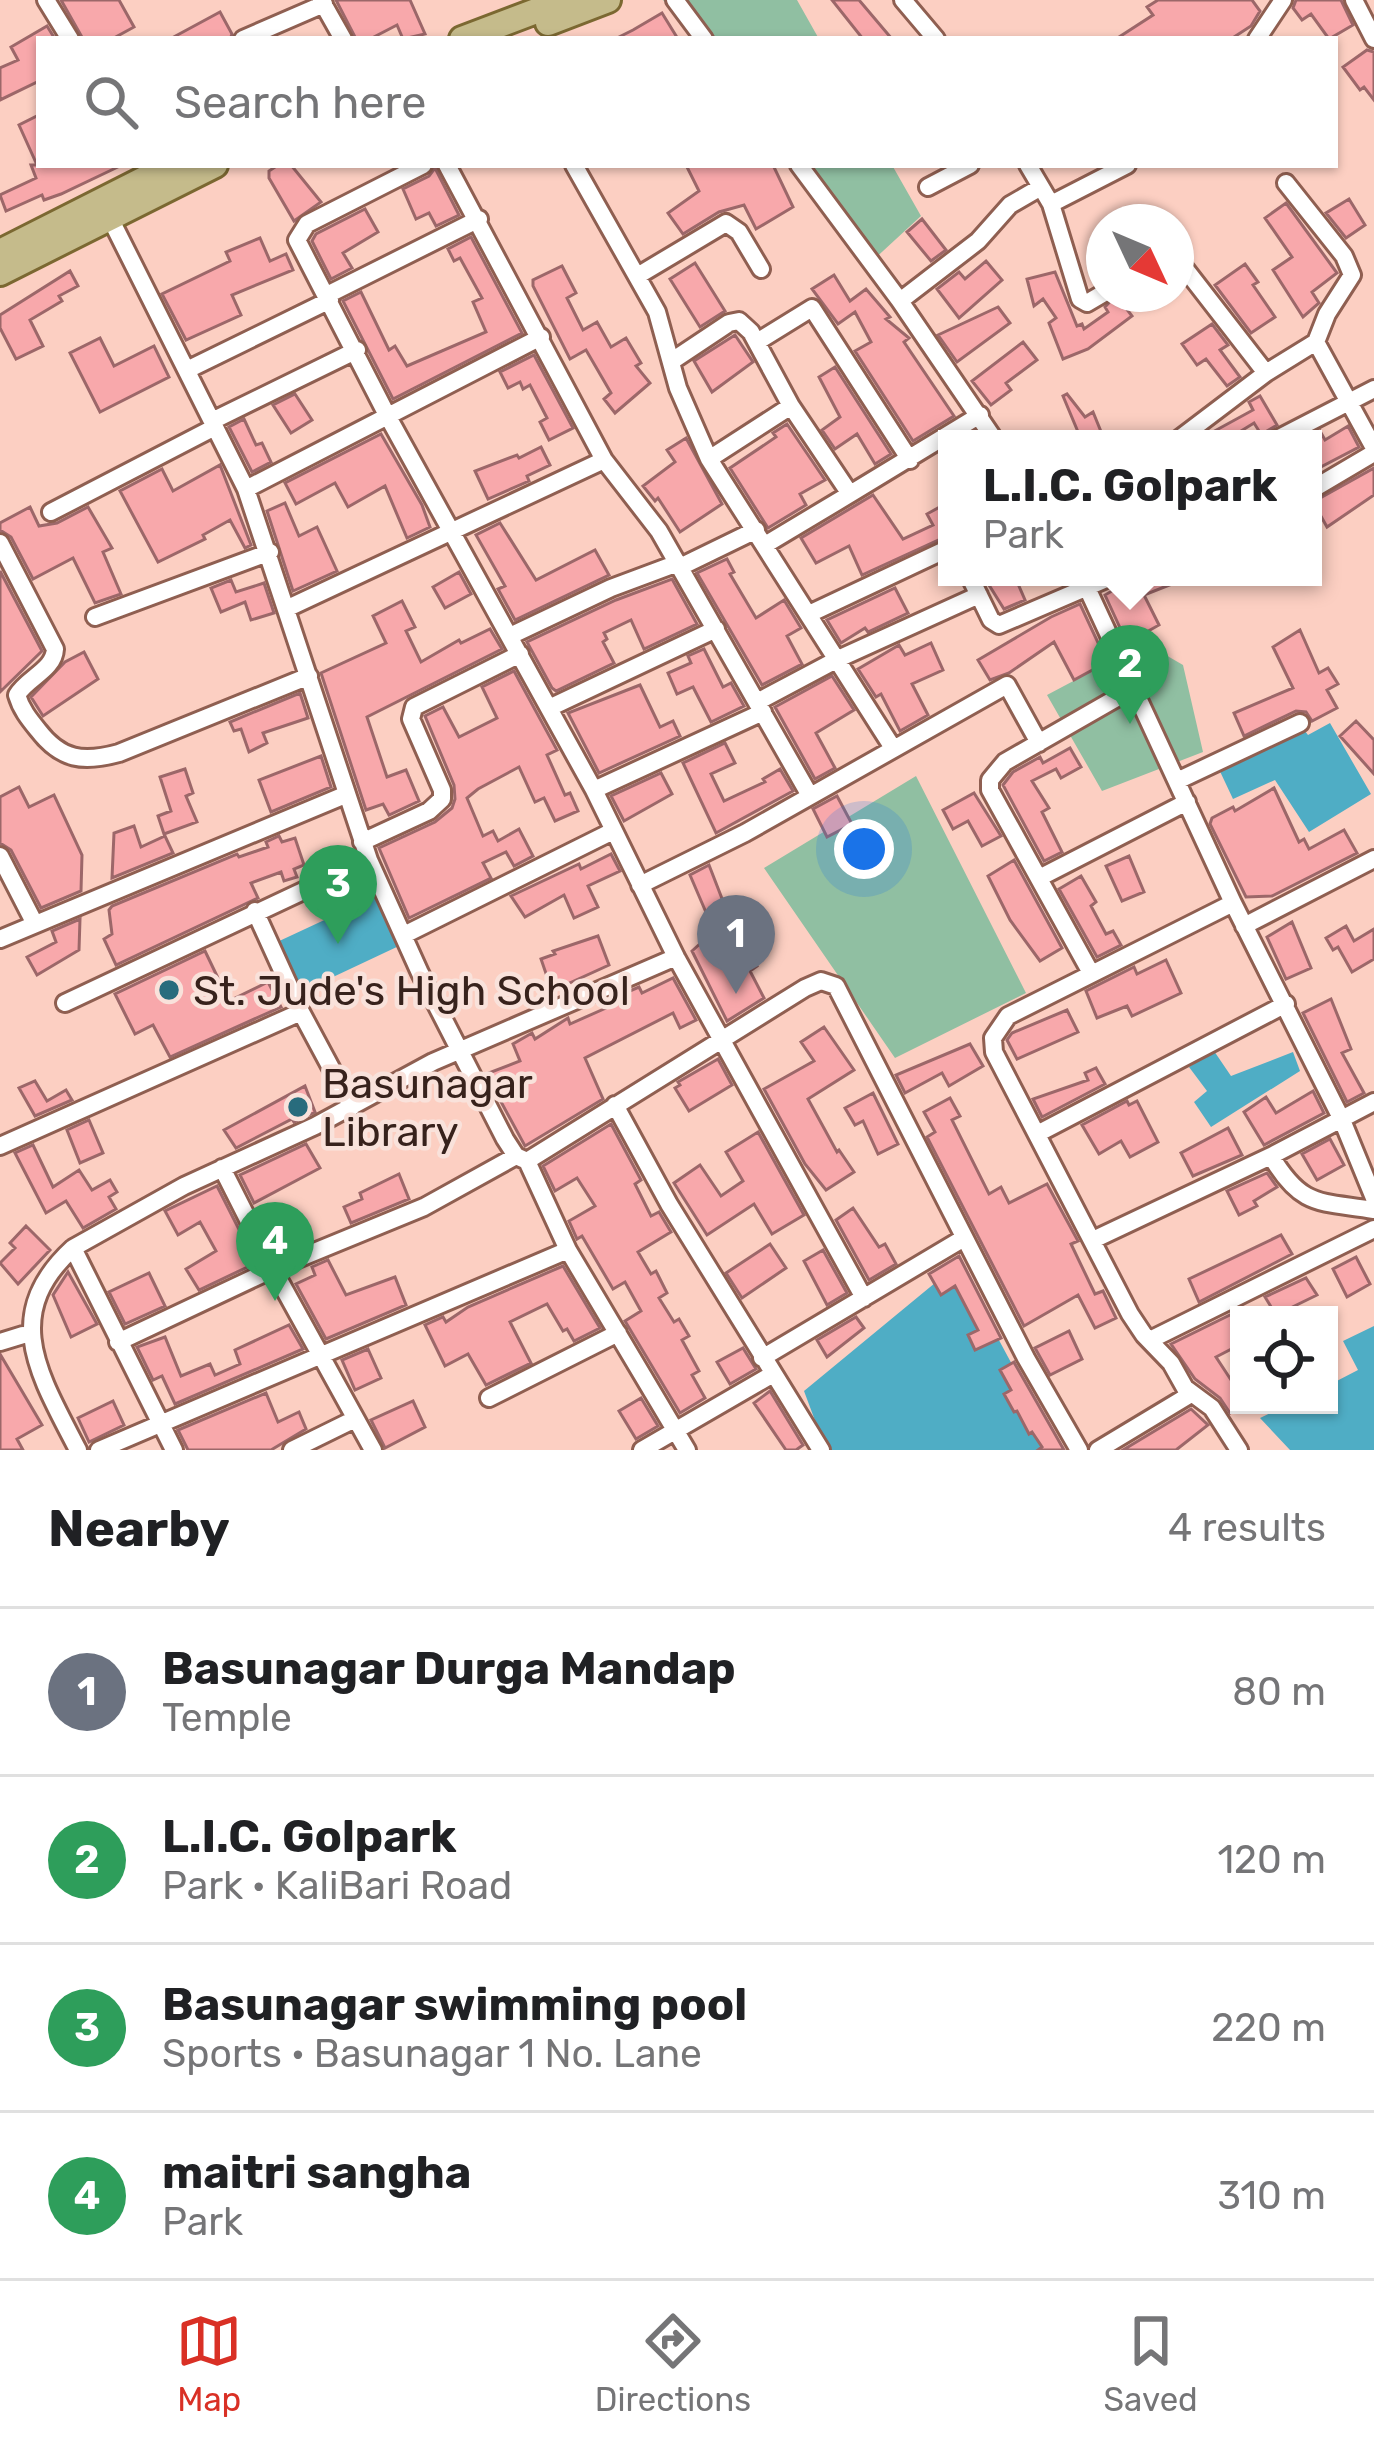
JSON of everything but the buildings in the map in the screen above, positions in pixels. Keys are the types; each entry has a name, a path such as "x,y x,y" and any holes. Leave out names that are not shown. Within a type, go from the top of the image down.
{"main road":[{"path":"470,36 565,0"},
{"path":"516,36 608,0"},
{"path":"0,273 105,209 155,168"},
{"path":"0,252 208,168"}],"street":[{"path":"46,0 68,36"},
{"path":"675,0 702,36"},
{"path":"902,0 933,36"},
{"path":"1259,36 1283,0"},
{"path":"1354,0 1374,39"},
{"path":"249,36 322,2 341,36"},
{"path":"417,168 307,224 298,234 387,415 512,635 676,957 864,1298"},
{"path":"449,168 604,460 679,565 809,794"},
{"path":"576,168 657,312 678,388 709,459 893,748"},
{"path":"801,168 989,430"},
{"path":"928,187 964,168"},
{"path":"1030,168 1051,204 1086,302"},
{"path":"1051,204 1121,168"},
{"path":"1191,430 1316,342 1352,275 1344,256 1286,183"},
{"path":"900,301 978,241 1010,206 1041,187"},
{"path":"105,209 246,489 345,795 404,935 568,1250 687,1450"},
{"path":"187,370 479,219"},
{"path":"639,275 726,224 739,232 761,269"},
{"path":"1194,280 1266,373"},
{"path":"757,342 812,308 910,460"},
{"path":"672,361 729,323 745,324 791,406 850,494"},
{"path":"246,489 541,338"},
{"path":"1316,342 1374,451 1322,483"},
{"path":"52,512 357,350"},
{"path":"1296,430 1374,389"},
{"path":"709,459 791,406"},
{"path":"957,430 980,415"},
{"path":"512,635 611,588 760,537 850,494 938,442"},
{"path":"288,608 604,460"},
{"path":"0,543 56,649 50,664 21,688 19,704 61,754 86,760 118,753 309,676"},
{"path":"95,617 270,552"},
{"path":"809,614 938,552"},
{"path":"974,586 991,620 999,625 1078,586"},
{"path":"1088,586 1233,903 1342,1120 1374,1198"},
{"path":"594,790 760,707 838,659 979,595"},
{"path":"549,708 716,629"},
{"path":"362,842 429,811 442,799 411,719 414,706 520,654"},
{"path":"640,886 732,840 1007,685 1039,743"},
{"path":"1091,973 990,790 990,780 1005,762 1134,688"},
{"path":"1177,781 1300,723"},
{"path":"0,939 345,795"},
{"path":"1040,878 1186,802"},
{"path":"404,935 613,831"},
{"path":"0,856 35,924"},
{"path":"1244,926 1374,859"},
{"path":"65,1003 369,860"},
{"path":"1233,903 1008,1016 993,1038 994,1052 1130,1314 1191,1394 1213,1408 1239,1450"},
{"path":"255,910 301,1012 352,1107"},
{"path":"78,1450 23,1335 40,1279 74,1248 221,1168 461,1051 676,957"},
{"path":"118,1342 274,1269 424,1207 522,1158 820,981 836,986 1079,1450"},
{"path":"1039,1133 1286,1004"},
{"path":"0,1146 301,1012"},
{"path":"1093,1240 1374,1102"},
{"path":"615,1106 821,1450"},
{"path":"1271,1156 1299,1193 1374,1210"},
{"path":"221,1168 373,1450"},
{"path":"1150,1340 1374,1229"},
{"path":"762,1358 964,1238"},
{"path":"74,1248 174,1450"},
{"path":"99,1450 568,1250"},
{"path":"490,1398 618,1333"},
{"path":"0,1342 23,1335"},
{"path":"642,1450 773,1374"},
{"path":"1103,1449 1191,1394"},
{"path":"292,1450 355,1419"}],"green space":[{"path":"663,0 797,0 817,36 692,36"},
{"path":"795,168 894,168 921,216 870,263"},
{"path":"1145,643 1183,665 1203,752 1102,791 1047,695"},
{"path":"916,776 1026,993 895,1058 764,868"}],"water":[{"path":"1330,723 1371,794 1309,832 1275,780 1233,799 1217,765 1301,726 1308,735"},
{"path":"378,895 401,945 299,993 275,943"},
{"path":"1214,1051 1231,1076 1293,1052 1300,1071 1211,1127 1194,1102 1207,1091 1189,1067"},
{"path":"958,1264 1058,1450 826,1450 804,1391"},
{"path":"1374,1326 1374,1450 1290,1450 1260,1418 1338,1414 1338,1380 1358,1370 1343,1341"}],"place":[{"name":"L.I.C. Golpark","path":"1130,724"},
{"name":"Basunagar swimming pool","path":"338,944"},
{"name":"St. Jude's High School","path":"169,990"},
{"name":"Basunagar Durga Mandap","path":"736,994"},
{"name":"Basunagar Library","path":"298,1107"},
{"name":"maitri sangha","path":"275,1301"}]}
